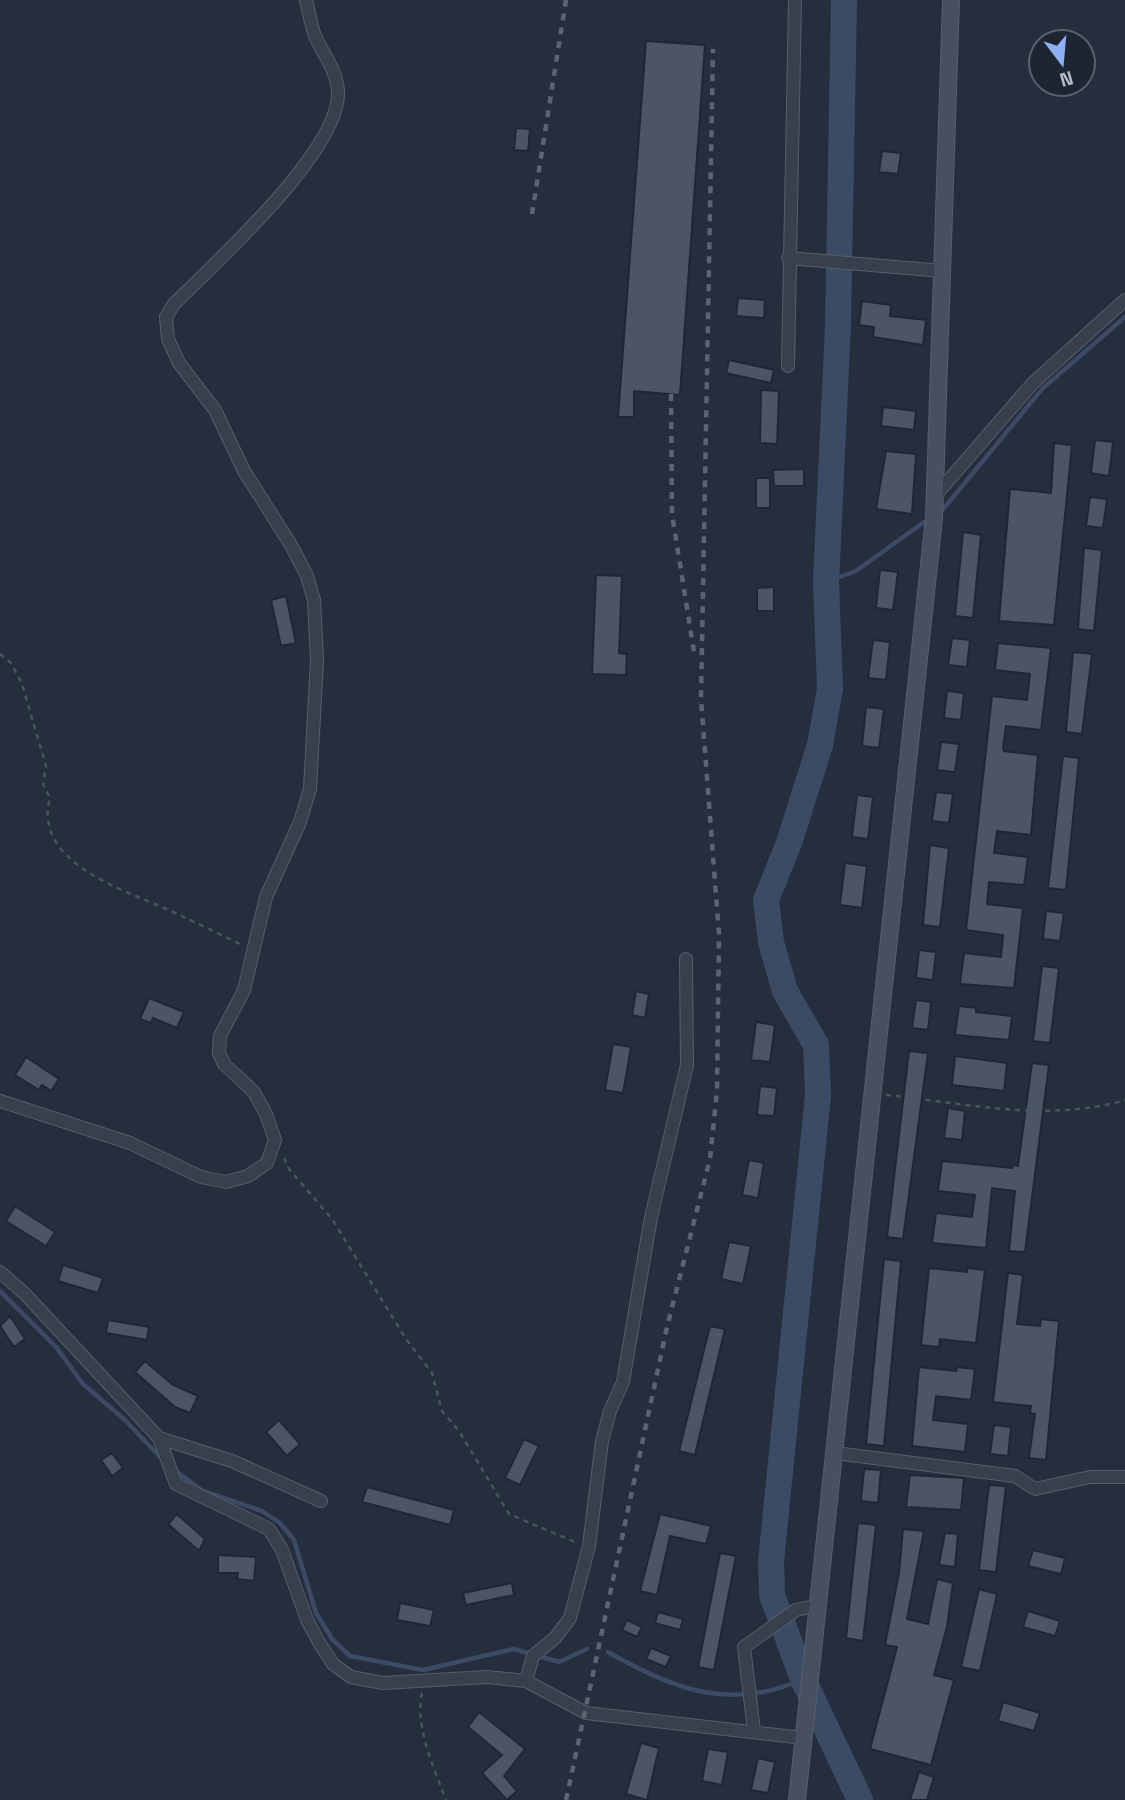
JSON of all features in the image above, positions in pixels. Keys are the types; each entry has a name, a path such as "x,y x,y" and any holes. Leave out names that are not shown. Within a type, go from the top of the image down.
{"street":[{"path":"0,1101 130,1143 201,1177 226,1182 248,1177 267,1163 275,1140 266,1114 254,1092 223,1064 219,1053 220,1035 244,990 266,897 300,822 310,789 317,660 314,600 307,576 291,545 244,471 215,410 180,363 168,339 166,317 174,304 267,211 296,177 337,110 338,89 314,34 306,0"},
{"path":"788,366 795,0"},
{"path":"797,1800 935,496 951,0"},
{"path":"788,258 943,271"},
{"path":"935,496 1033,383 1125,300"},
{"path":"526,1681 533,1656 555,1638 570,1618 589,1546 602,1441 610,1411 623,1382 651,1217 687,1065 686,959"},
{"path":"0,1272 25,1294 159,1438 176,1484 269,1529 282,1549 307,1620 333,1664 351,1677 383,1683 487,1677 526,1681 586,1713 754,1731 804,1729"},
{"path":"159,1438 232,1461 321,1501"},
{"path":"835,1453 1015,1476 1035,1489 1090,1477 1125,1477"},
{"path":"754,1731 744,1647 796,1610 819,1605"}],"path":[{"path":"0,654 11,663 22,684 46,766 43,784 50,798 45,815 55,837 74,863 99,881 253,950"},
{"path":"873,1093 1059,1113 1125,1100"},
{"path":"275,1140 289,1169 332,1219 385,1299 406,1339 432,1373 442,1411 459,1431 509,1514 561,1538 589,1546"},
{"path":"425,1682 420,1701 421,1721 429,1746 428,1760 446,1800"}],"building":[{"path":"646,41 705,45 680,395 634,391 634,417 618,417"},
{"path":"516,128 530,129 528,151 514,150"},
{"path":"882,151 901,153 898,174 879,172"},
{"path":"738,298 765,300 764,318 736,316"},
{"path":"862,301 891,305 890,316 926,320 923,345 873,337 874,327 859,325"},
{"path":"729,360 774,370 771,383 726,373"},
{"path":"761,390 779,391 777,444 760,443"},
{"path":"883,407 916,411 914,430 881,426"},
{"path":"1095,440 1113,442 1109,476 1091,473"},
{"path":"1054,443 1072,445 1054,625 999,621 1010,489 1051,493"},
{"path":"886,451 916,454 912,514 876,509"},
{"path":"804,469 804,486 774,486 773,470"},
{"path":"756,478 770,478 770,508 756,508"},
{"path":"1090,497 1107,499 1103,528 1086,526"},
{"path":"963,532 981,535 973,618 955,616"},
{"path":"1084,548 1102,550 1094,631 1078,629"},
{"path":"880,570 898,572 893,610 876,608"},
{"path":"596,575 622,576 619,653 627,654 626,675 592,674"},
{"path":"774,587 774,611 757,611 757,588"},
{"path":"286,596 296,643 281,646 271,600"},
{"path":"952,638 970,640 967,667 948,665"},
{"path":"873,640 890,642 886,680 868,678"},
{"path":"998,643 1051,648 1041,730 1006,726 1003,748 1004,751 1038,755 1031,835 997,831 994,853 1028,857 1024,885 989,882 987,904 1023,908 1014,988 960,984 964,953 1001,957 1003,935 966,930 992,696 1027,700 1030,674 995,670"},
{"path":"1073,652 1092,654 1082,734 1066,732"},
{"path":"947,691 964,693 961,720 944,718"},
{"path":"866,707 884,709 879,748 862,746"},
{"path":"941,742 959,744 955,772 937,770"},
{"path":"1063,756 1079,758 1066,890 1048,888"},
{"path":"936,792 953,794 949,823 932,821"},
{"path":"857,795 873,797 868,839 852,837"},
{"path":"930,845 949,848 940,927 923,925"},
{"path":"845,863 867,866 862,908 840,905"},
{"path":"1046,911 1064,913 1060,941 1043,939"},
{"path":"919,950 936,952 933,980 916,978"},
{"path":"1042,966 1059,968 1050,1043 1033,1041"},
{"path":"636,991 649,994 645,1018 632,1015"},
{"path":"149,998 184,1012 177,1028 153,1018 151,1023 140,1019"},
{"path":"916,1000 931,1002 928,1030 912,1028"},
{"path":"959,1006 976,1008 976,1012 1012,1016 1009,1040 955,1035"},
{"path":"756,1022 775,1025 770,1062 751,1060"},
{"path":"613,1044 631,1047 623,1093 605,1090"},
{"path":"909,1051 928,1053 903,1239 887,1237"},
{"path":"955,1056 1007,1063 1004,1091 952,1085"},
{"path":"26,1057 59,1079 51,1091 42,1085 39,1090 15,1075"},
{"path":"1032,1063 1049,1065 1025,1252 1009,1251 1015,1191 992,1188 986,1248 932,1243 936,1213 972,1217 975,1195 938,1191 942,1161 1012,1168 1013,1165 1018,1166"},
{"path":"760,1086 777,1088 774,1116 757,1115"},
{"path":"948,1108 965,1111 962,1140 944,1138"},
{"path":"749,1160 764,1163 758,1198 742,1195"},
{"path":"15,1206 55,1232 46,1246 6,1221"},
{"path":"729,1242 751,1246 743,1284 721,1279"},
{"path":"884,1259 901,1261 884,1446 866,1444"},
{"path":"63,1265 103,1278 98,1293 58,1281"},
{"path":"929,1268 967,1272 967,1268 985,1270 976,1343 940,1339 939,1347 921,1345"},
{"path":"1008,1273 1023,1275 1017,1324 1040,1326 1041,1319 1059,1321 1046,1460 1029,1458 1035,1414 1030,1413 1031,1406 993,1402"},
{"path":"10,1316 25,1339 14,1347 0,1326"},
{"path":"108,1320 149,1327 147,1340 106,1333"},
{"path":"710,1326 725,1329 695,1455 679,1451"},
{"path":"145,1361 173,1385 198,1396 190,1413 175,1407 135,1372"},
{"path":"919,1367 956,1371 957,1367 975,1369 971,1400 936,1396 933,1420 968,1424 965,1452 912,1446"},
{"path":"279,1420 300,1444 287,1456 266,1432"},
{"path":"994,1425 1011,1427 1008,1456 990,1454"},
{"path":"524,1439 539,1446 520,1485 505,1478"},
{"path":"112,1453 123,1468 112,1476 101,1460"},
{"path":"864,1469 881,1470 878,1503 861,1501"},
{"path":"910,1475 964,1478 961,1510 906,1507"},
{"path":"989,1485 1006,1486 996,1572 979,1570"},
{"path":"367,1487 454,1510 450,1525 362,1502"},
{"path":"177,1514 205,1539 199,1551 168,1524"},
{"path":"660,1514 711,1526 706,1544 670,1536 657,1595 640,1591"},
{"path":"858,1523 876,1525 863,1641 846,1638"},
{"path":"903,1529 924,1531 907,1619 928,1624 937,1579 953,1583 947,1627 934,1675 954,1680 931,1765 870,1749 897,1647 885,1645 899,1573"},
{"path":"945,1533 958,1534 955,1567 939,1565"},
{"path":"1033,1550 1065,1558 1061,1574 1028,1566"},
{"path":"720,1553 736,1556 714,1670 698,1667"},
{"path":"218,1555 256,1557 254,1581 237,1579 238,1573 218,1573"},
{"path":"512,1583 514,1595 466,1605 463,1593"},
{"path":"979,1589 997,1594 980,1671 961,1667"},
{"path":"400,1603 434,1610 430,1626 397,1620"},
{"path":"1028,1611 1060,1621 1055,1636 1023,1627"},
{"path":"658,1612 683,1619 680,1630 655,1623"},
{"path":"627,1620 642,1627 637,1637 622,1630"},
{"path":"651,1648 671,1656 666,1667 646,1659"},
{"path":"1003,1702 1040,1713 1034,1731 998,1721"},
{"path":"479,1712 525,1749 504,1776 517,1791 507,1800 482,1773 502,1755 468,1727"},
{"path":"641,1743 659,1748 647,1800 626,1794"},
{"path":"708,1749 728,1752 722,1785 702,1781"},
{"path":"758,1758 775,1762 768,1793 751,1790"},
{"path":"919,1772 934,1777 927,1800 910,1800"}],"waterway":[{"path":"844,0 838,325 826,582 830,689 820,745 789,843 766,900 771,942 785,991 816,1045 818,1095 771,1561 772,1595 803,1679 860,1800"},
{"path":"940,513 1042,389 1125,317"},
{"path":"826,582 856,571 924,522"},
{"path":"0,1291 56,1347 83,1384 125,1420 162,1459"},
{"path":"176,1471 203,1491 262,1511 280,1523 294,1540 316,1613 332,1639 350,1656 423,1670 514,1649 559,1662 587,1649"},
{"path":"608,1652 655,1676 702,1692 751,1694 777,1689 803,1679"}],"railway":[{"path":"532,214 566,0"},
{"path":"566,1800 667,1327 710,1159 717,1091 719,934 701,699 713,49"},
{"path":"671,394 672,514 695,658"}]}
